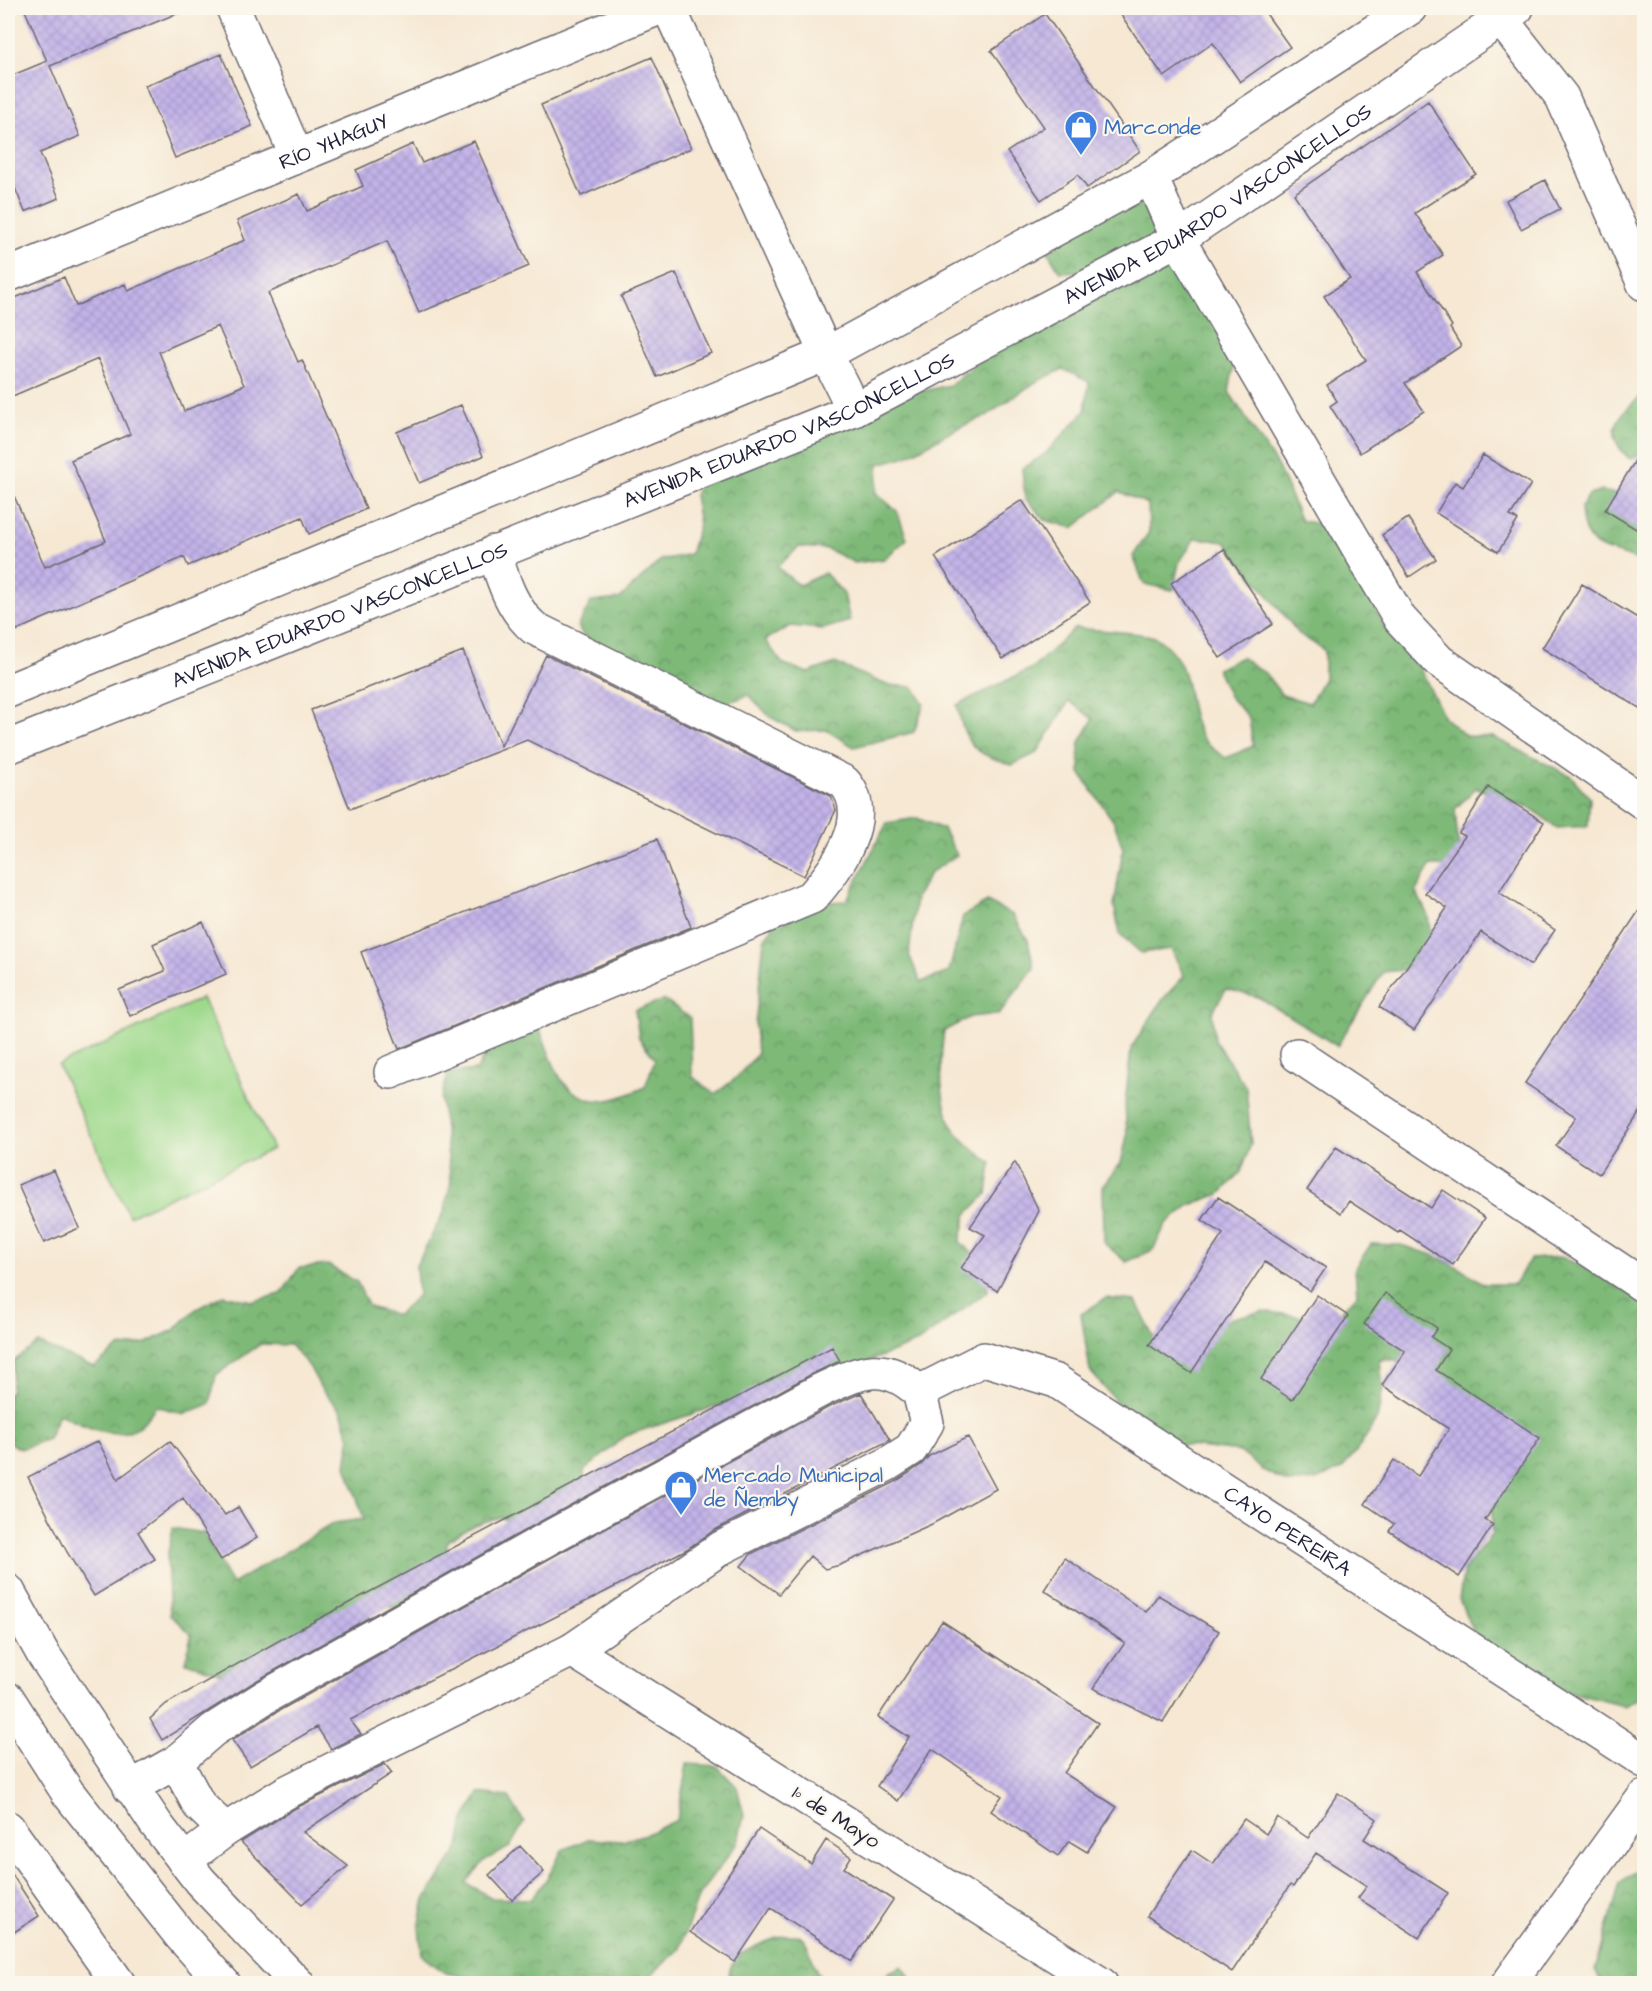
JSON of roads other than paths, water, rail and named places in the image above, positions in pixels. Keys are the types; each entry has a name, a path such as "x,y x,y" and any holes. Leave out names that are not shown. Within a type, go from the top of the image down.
{"main road":[{"path":"233,8 296,155"},
{"name":"RÍO YHAGUY","path":"8,275 659,8"},
{"path":"669,8 826,354 854,410"},
{"path":"8,691 826,354 1150,177 1410,8"},
{"path":"1509,13 1562,97 1644,284"},
{"name":"AVENIDA EDUARDO VASCONCELLOS","path":"8,747 854,410 1178,239 1509,13"},
{"path":"1150,177 1178,239 1400,619 1439,661 1644,803"},
{"path":"391,1072 812,897 835,871 855,819 855,802 851,789 844,782 534,628 520,615 505,587 494,552"},
{"path":"1297,1055 1644,1286"},
{"name":"CAYO PEREIRA","path":"919,1392 984,1359 1056,1382 1644,1761"},
{"path":"130,1788 176,1762 213,1730 265,1697 821,1390 855,1374 891,1371 919,1392 927,1424 911,1449 886,1465 721,1548 572,1650 285,1793 225,1830 184,1861"},
{"path":"8,1592 43,1654 130,1788 184,1861 200,1881 298,1983"},
{"name":"1º de Mayo","path":"572,1650 1101,1983"},
{"path":"8,1699 68,1793 181,1936 224,1983"},
{"path":"176,1762 199,1805 225,1830"},
{"path":"1508,1983 1644,1797"},
{"path":"8,1828 119,1983"}],"place":[{"name":"Marconde","path":"1081,156"},
{"name":"Mercado Municipal de Ñemby","path":"681,1516"}]}
